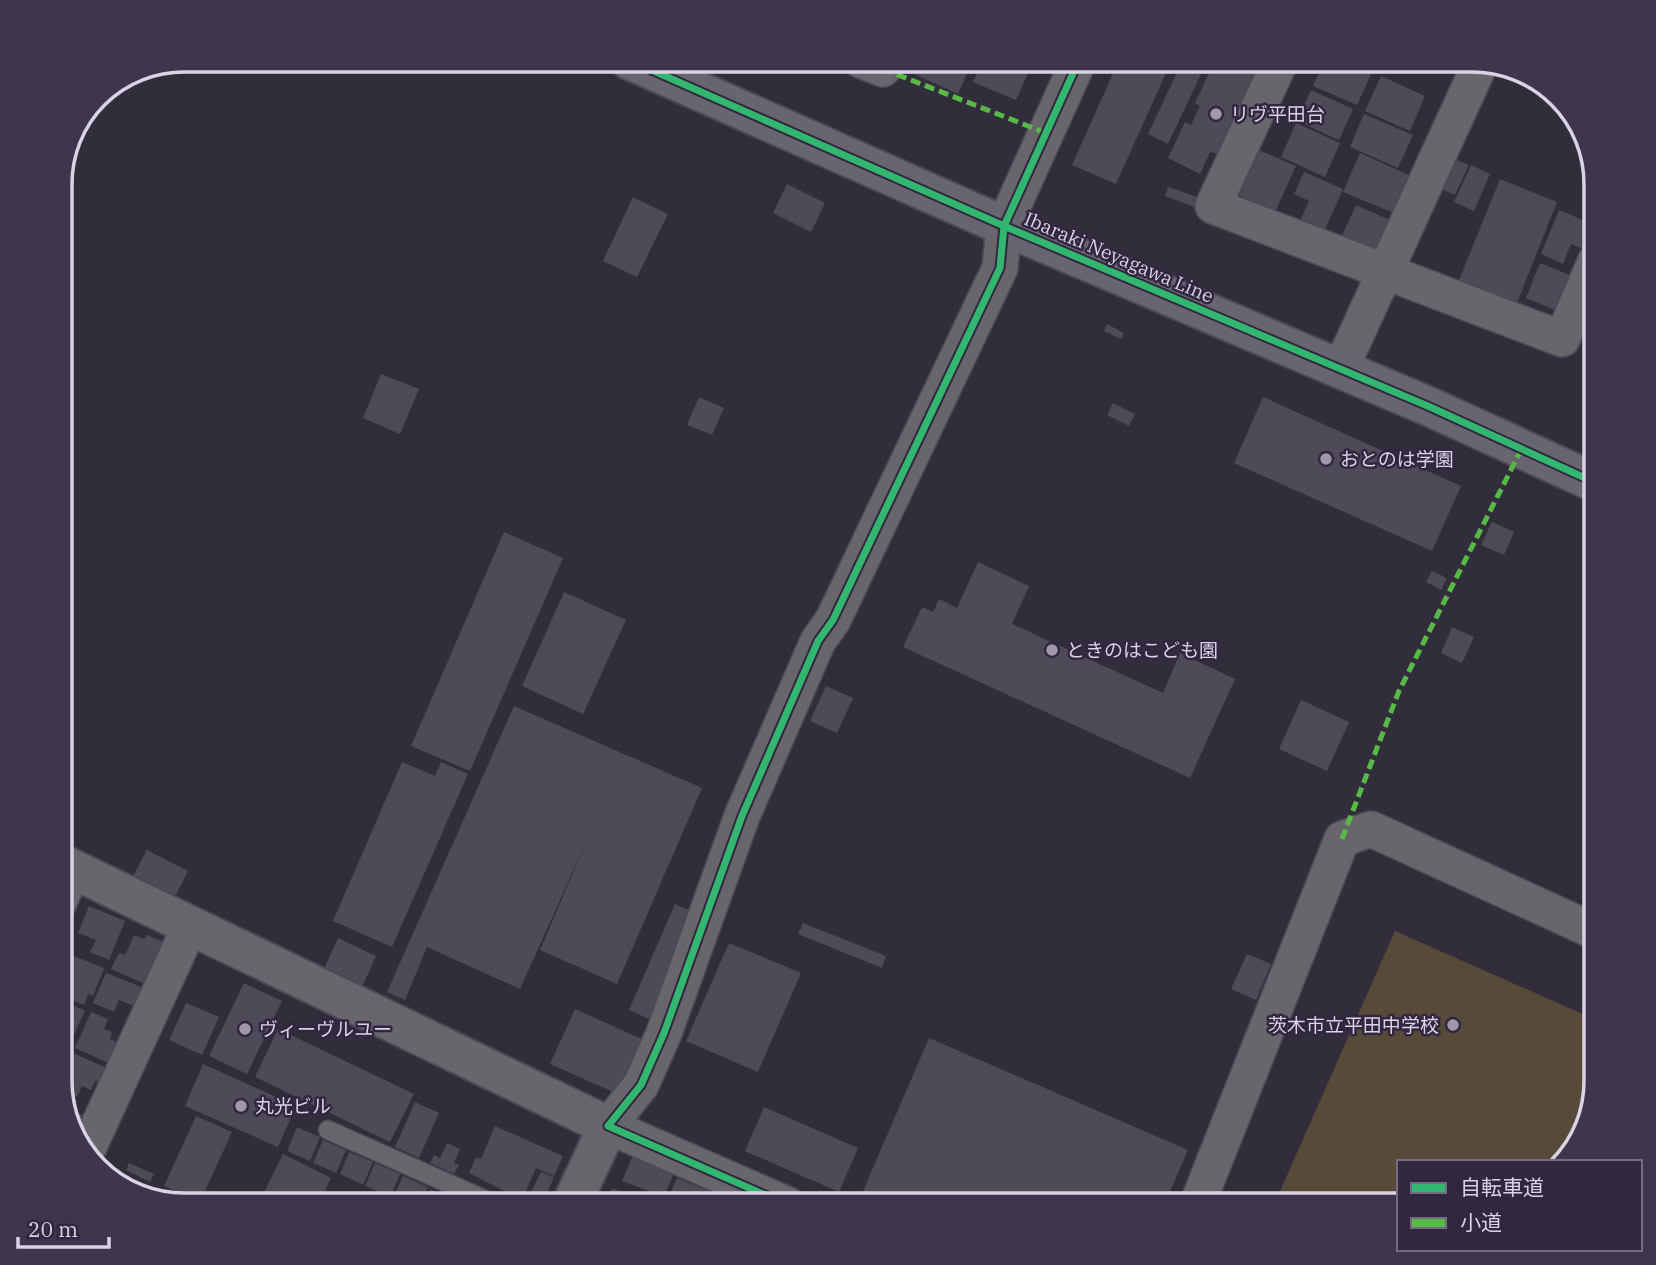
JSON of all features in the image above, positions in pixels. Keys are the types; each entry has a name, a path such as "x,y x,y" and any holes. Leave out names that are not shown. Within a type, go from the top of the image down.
{"main road":[{"name":"Ibaraki Neyagawa Line","path":"656,72 1004,226 1341,368 1584,477"}],"street":[{"path":"577,1193 608,1126 641,1085 664,1033 742,816 818,641 833,620 1000,268 1004,226 1074,72"},
{"path":"1275,72 1213,206 1562,339 1584,289"},
{"path":"1341,368 1476,72"},
{"path":"1202,1193 1342,839 1371,829 1584,926"},
{"path":"72,869 608,1126 759,1193"},
{"path":"91,1143 190,926"}],"lane":[{"path":"328,1130 468,1193"}],"shaded area":[{"name":"茨木市立平田中学校","path":"1395,931 1584,1015 1582,1103 1573,1131 1551,1160 1397,1160 1397,1193 1279,1193"}],"building":[{"path":"912,72 968,72 958,94"},
{"path":"978,72 1029,72 1016,100 973,82"},
{"path":"1114,72 1166,72 1116,184 1072,165"},
{"path":"1177,72 1202,72 1168,144 1148,134"},
{"name":"リヴ平田台","path":"1209,72 1256,72 1217,154 1210,152 1200,174 1168,158 1185,122 1191,125 1200,106 1195,103"},
{"path":"1319,72 1372,72 1357,105 1313,86"},
{"path":"1381,76 1425,96 1410,131 1365,111"},
{"path":"1311,90 1353,109 1339,140 1297,121"},
{"path":"1364,114 1413,135 1398,168 1350,147"},
{"path":"1296,123 1340,143 1325,177 1281,157"},
{"path":"1259,150 1296,166 1275,212 1239,195"},
{"path":"1360,153 1413,177 1396,214 1343,192"},
{"path":"1456,160 1469,165 1455,195 1443,190"},
{"path":"1471,165 1490,174 1474,211 1454,202"},
{"path":"1304,172 1343,189 1323,234 1299,223 1309,201 1294,194"},
{"path":"1500,179 1557,202 1515,308 1457,285"},
{"path":"787,184 825,203 811,232 773,213"},
{"path":"1168,187 1200,198 1197,208 1165,196"},
{"path":"633,197 668,214 637,277 603,261"},
{"path":"1356,205 1392,221 1377,254 1341,238"},
{"path":"1559,210 1584,220 1584,250 1571,244 1563,264 1541,254"},
{"path":"1540,263 1575,277 1566,301 1560,298 1555,310 1526,298"},
{"path":"1107,324 1124,333 1121,339 1104,331"},
{"path":"381,374 419,389 400,434 363,418"},
{"path":"699,397 724,408 712,435 687,425"},
{"path":"1263,397 1461,486 1432,551 1234,463"},
{"path":"1113,403 1135,414 1129,426 1107,415"},
{"path":"1492,522 1514,532 1504,555 1481,545"},
{"path":"504,532 563,558 470,771 411,746"},
{"path":"978,562 1029,586 1012,624 1163,693 1180,653 1235,679 1190,778 903,647 922,607 933,612 939,599 957,608"},
{"path":"1432,571 1447,578 1441,590 1426,582"},
{"path":"564,592 626,620 583,714 522,686"},
{"path":"1452,627 1474,637 1462,663 1441,653"},
{"path":"826,686 853,698 837,733 810,721"},
{"path":"1301,700 1349,722 1327,771 1279,749"},
{"path":"514,706 702,788 617,984 540,950 588,838 520,989 427,947 405,1000 387,992"},
{"path":"402,762 435,776 441,762 468,774 392,947 333,921"},
{"path":"147,850 188,871 175,897 133,876"},
{"path":"675,904 702,916 656,1022 629,1010"},
{"path":"89,906 125,921 109,960 90,952 96,940 78,933"},
{"path":"803,923 886,956 882,968 798,934"},
{"path":"134,935 144,939 147,935 164,942 145,984 111,969 119,953 125,955"},
{"path":"338,938 376,956 362,987 323,971"},
{"path":"729,943 801,973 758,1072 686,1041"},
{"path":"1247,954 1271,964 1256,1000 1231,989"},
{"path":"72,955 104,968 93,996 88,994 84,1005 72,1000"},
{"path":"106,973 144,988 136,1007 119,1000 114,1012 93,1003"},
{"name":"ヴィーヴルユー","path":"244,983 282,1001 247,1074 209,1056"},
{"path":"186,1003 219,1017 202,1055 169,1040"},
{"path":"72,1005 85,1011 72,1039"},
{"path":"575,1009 644,1040 620,1095 550,1064"},
{"path":"91,1012 108,1019 104,1029 112,1032 110,1039 122,1044 113,1065 75,1048"},
{"path":"278,1029 414,1094 390,1142 255,1077"},
{"path":"929,1038 1188,1150 1169,1193 862,1193"},
{"path":"72,1052 109,1069 102,1084 95,1081 91,1090 82,1086 77,1097 73,1095 72,1088"},
{"name":"丸光ビル","path":"203,1064 296,1106 278,1147 185,1106"},
{"path":"415,1102 439,1113 419,1158 395,1147"},
{"path":"764,1107 858,1148 839,1192 745,1151"},
{"path":"77,1113 84,1116 81,1124"},
{"path":"196,1116 232,1132 204,1193 179,1193 164,1186"},
{"path":"495,1126 563,1156 554,1176 536,1168 525,1193 508,1193 469,1173 476,1157 481,1159"},
{"path":"297,1127 320,1137 310,1161 287,1151"},
{"path":"323,1140 346,1150 336,1173 313,1163"},
{"path":"447,1143 460,1149 454,1163 459,1165 454,1174 430,1163 434,1155 440,1158"},
{"path":"349,1152 373,1162 363,1185 340,1174"},
{"path":"634,1153 675,1170 666,1193 654,1193 622,1181"},
{"path":"283,1154 331,1178 324,1193 264,1193"},
{"path":"129,1163 154,1174 150,1182 126,1170"},
{"path":"375,1163 400,1174 392,1193 381,1193 365,1186"},
{"path":"541,1172 554,1177 547,1193 530,1193"},
{"path":"403,1176 428,1187 425,1193 395,1193"},
{"path":"677,1178 714,1193 670,1193"},
{"path":"612,1188 625,1193 610,1193"}],"marked path":[{"path":"891,72 1046,133"},
{"path":"1342,839 1399,691 1521,450"}],"cycle path":[{"path":"656,72 1004,226 1430,407 1584,478"},
{"path":"761,1193 608,1126 641,1085 664,1033 742,816 818,641 833,620 1000,268 1004,226 1074,72"}],"place":[{"name":"リヴ平田台","path":"1216,114"},
{"name":"おとのは学園","path":"1326,459"},
{"name":"ときのはこども園","path":"1052,650"},
{"name":"茨木市立平田中学校","path":"1453,1025"},
{"name":"ヴィーヴルユー","path":"245,1029"},
{"name":"丸光ビル","path":"241,1106"}]}
